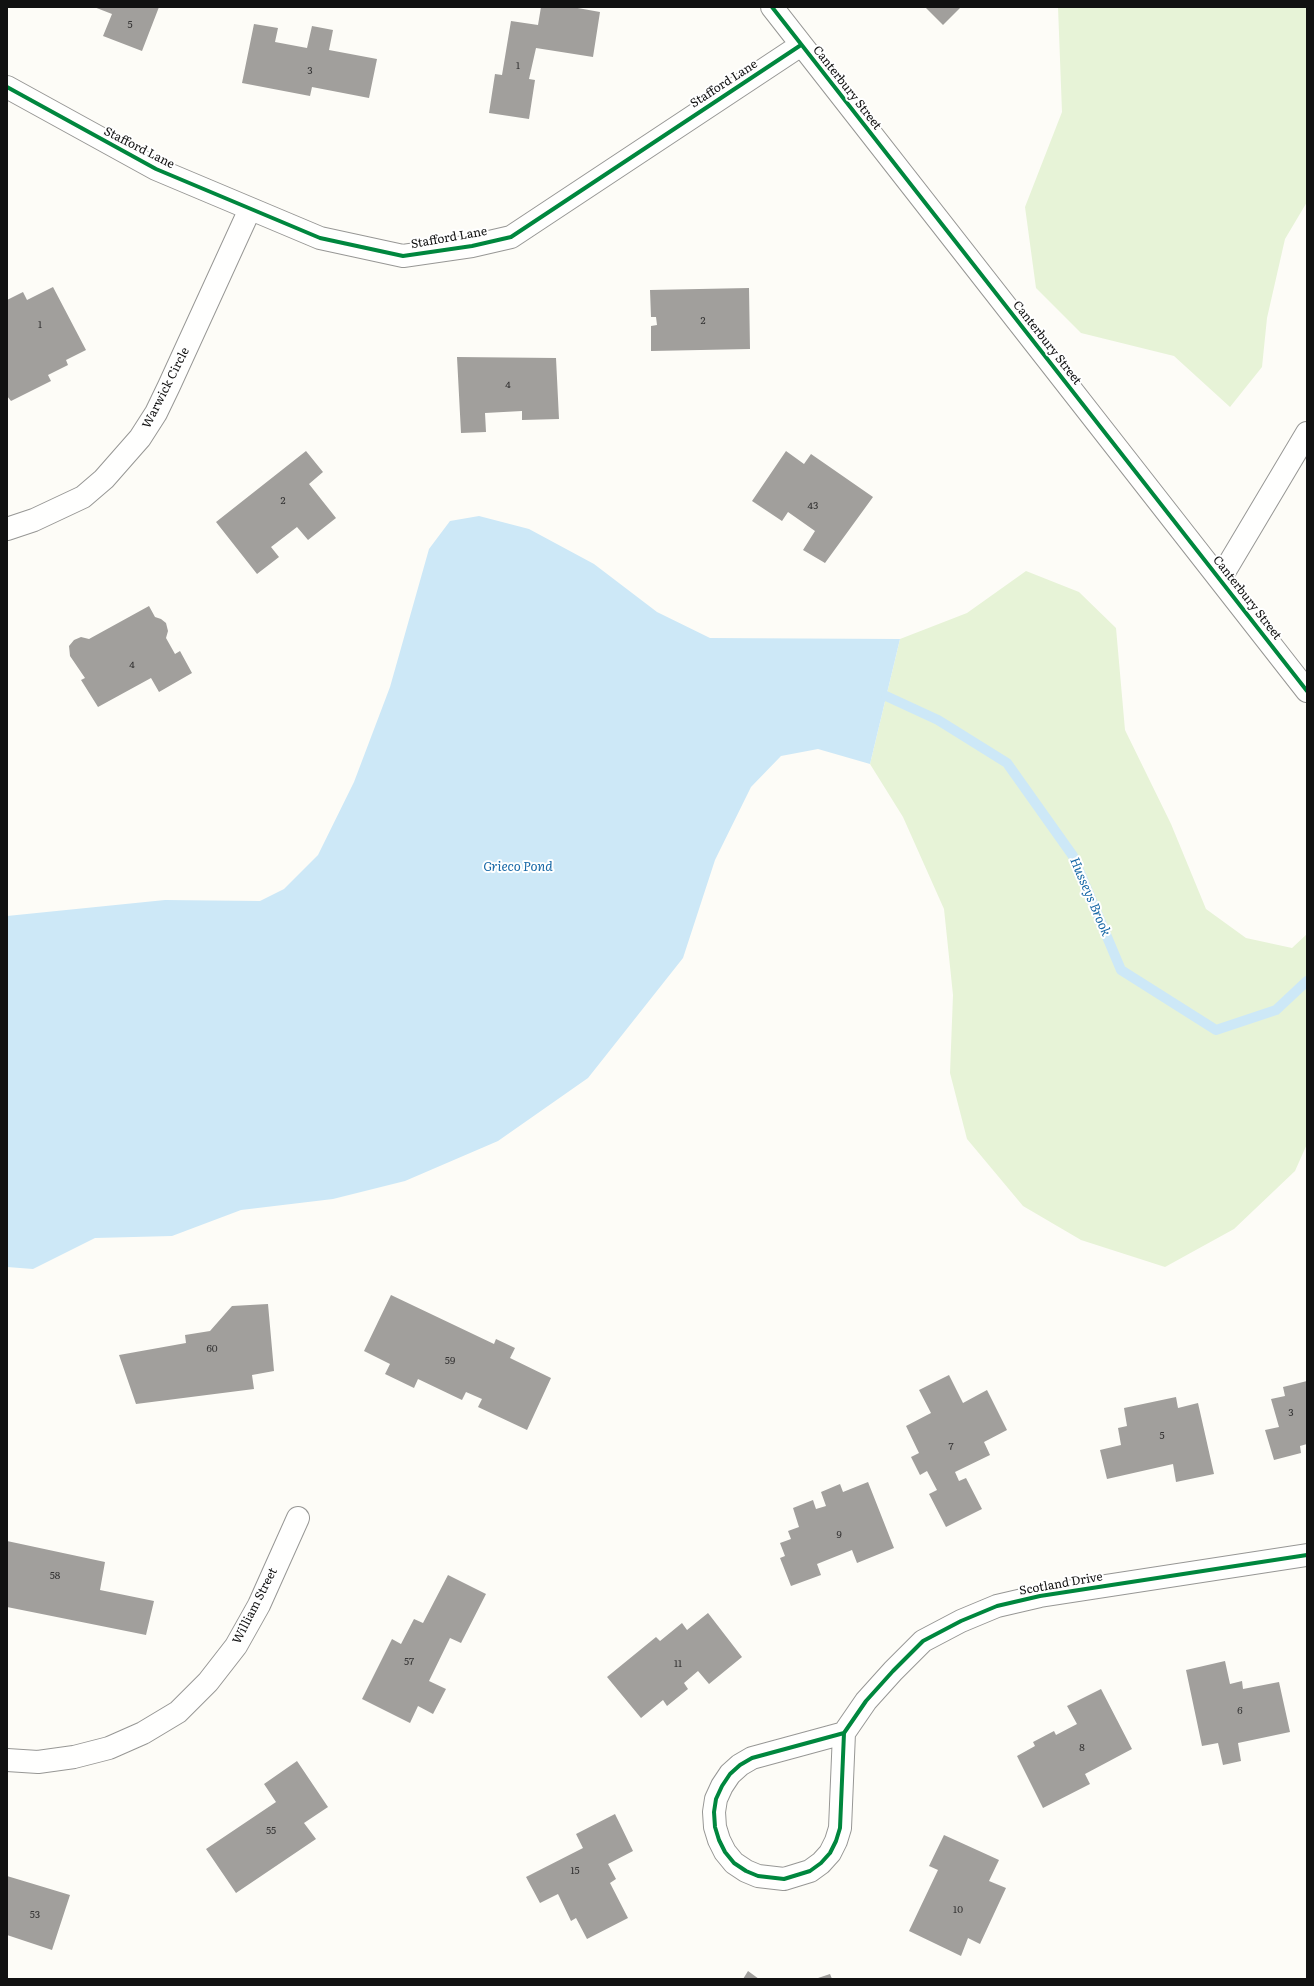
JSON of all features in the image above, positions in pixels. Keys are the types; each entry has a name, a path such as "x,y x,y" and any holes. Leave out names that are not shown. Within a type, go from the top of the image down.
{"street":[{"name":"Canterbury Street","path":"772,7 1307,691"},
{"name":"Stafford Lane","path":"7,87 156,169 320,238 403,256 472,246 511,237 801,45"},
{"name":"Warwick Circle","path":"7,529 46,515 83,497 109,474 140,438 156,413 169,386 250,209"},
{"path":"1220,579 1307,433"},
{"name":"William Street","path":"7,1760 38,1762 74,1757 109,1748 143,1733 178,1712 208,1682 236,1646 259,1605 298,1518"},
{"name":"Scotland Drive","path":"844,1733 866,1701 923,1641 961,1621 997,1606 1040,1596 1307,1554"},
{"path":"844,1733 840,1828 830,1853 810,1871 784,1879 758,1876 734,1862 725,1852 719,1840 715,1826 714,1812 716,1799 730,1774 740,1765 752,1758 844,1733"}],"green space":[{"path":"1058,7 1307,7 1307,202 1285,239 1267,318 1262,367 1230,407 1174,356 1081,333 1036,288 1025,207 1062,112"},
{"path":"1026,571 1079,592 1116,628 1125,730 1171,824 1206,909 1246,938 1292,948 1307,934 1307,1144 1295,1171 1234,1229 1165,1267 1081,1240 1023,1206 967,1139 950,1073 953,995 944,909 903,817 870,764 900,639 967,613"}],"water":[{"name":"Grieco Pond","path":"479,516 529,529 594,564 657,612 710,638 900,639 870,764 818,749 781,756 751,787 715,860 683,958 588,1078 498,1141 405,1181 333,1199 241,1210 172,1236 95,1238 33,1269 7,1267 7,916 165,900 260,901 284,889 318,855 354,782 390,687 429,549 450,521"}],"building":[{"path":"94,7 159,7 142,51 103,36 112,14"},
{"path":"541,7 572,7 600,12 593,57 536,48 529,79 535,80 529,119 489,113 495,74 502,75 511,21 538,25"},
{"path":"925,7 961,7 943,25"},
{"path":"254,24 278,28 275,42 307,48 312,26 333,30 329,50 377,59 369,98 312,87 310,96 242,83"},
{"path":"53,287 86,350 66,360 68,365 48,375 51,381 11,401 7,396 7,300 23,292 27,300"},
{"path":"749,288 750,349 651,351 651,326 657,325 656,317 651,317 650,290"},
{"path":"457,357 556,358 559,419 522,420 522,411 485,413 486,432 461,433"},
{"path":"306,451 323,472 309,484 336,518 308,540 297,527 271,547 279,557 257,574 216,522"},
{"path":"786,451 804,464 811,454 873,497 825,563 803,550 815,531 788,512 782,521 752,501"},
{"path":"149,606 155,617 166,623 168,631 166,638 175,654 180,651 192,673 159,692 151,678 98,707 81,680 85,678 70,656 69,646 74,640 81,637 89,639"},
{"path":"391,1295 494,1344 496,1339 515,1348 510,1358 551,1378 527,1430 478,1407 482,1399 466,1392 462,1400 418,1379 414,1388 385,1374 390,1364 364,1351"},
{"path":"268,1304 274,1371 252,1375 254,1389 136,1404 119,1355 186,1343 185,1335 210,1331 232,1306"},
{"path":"949,1375 963,1403 987,1390 1007,1430 984,1442 990,1455 955,1472 959,1481 966,1478 982,1509 946,1527 929,1494 937,1490 927,1471 920,1475 911,1457 919,1453 906,1426 931,1413 919,1390"},
{"path":"1307,1381 1307,1444 1300,1446 1301,1453 1274,1460 1265,1430 1279,1427 1271,1399 1285,1396 1283,1387"},
{"path":"1176,1397 1178,1408 1198,1403 1214,1474 1176,1482 1173,1464 1107,1479 1100,1450 1121,1445 1118,1428 1127,1426 1124,1408"},
{"path":"868,1482 894,1548 857,1563 852,1550 817,1564 821,1575 791,1586 780,1558 785,1556 780,1543 791,1539 788,1531 799,1527 793,1508 813,1500 816,1509 826,1506 821,1492 840,1484 843,1492"},
{"path":"7,1541 105,1562 100,1590 154,1601 146,1635 7,1607"},
{"path":"448,1575 486,1594 461,1643 450,1638 429,1681 446,1689 433,1714 418,1706 410,1723 362,1699 392,1639 401,1644 414,1619 423,1623"},
{"path":"708,1613 742,1657 709,1684 698,1671 684,1683 688,1689 667,1706 663,1700 641,1718 607,1677 656,1637 660,1641 682,1623 687,1630"},
{"path":"1225,1661 1230,1684 1242,1681 1243,1689 1279,1682 1290,1732 1238,1743 1241,1761 1223,1765 1218,1743 1202,1746 1186,1670"},
{"path":"1101,1689 1132,1749 1085,1774 1090,1784 1043,1808 1017,1756 1035,1746 1033,1742 1054,1731 1056,1735 1077,1724 1067,1706"},
{"path":"297,1761 328,1807 304,1823 316,1839 236,1893 206,1849 276,1802 264,1784"},
{"path":"615,1814 633,1851 608,1864 616,1879 610,1883 628,1918 587,1939 576,1918 571,1921 558,1894 540,1903 526,1877 583,1848 576,1834"},
{"path":"944,1835 999,1860 989,1881 1006,1888 980,1944 968,1938 961,1956 909,1931 938,1870 929,1866"},
{"path":"7,1876 70,1895 52,1950 7,1935"},
{"path":"748,1971 759,1979 743,1979"},
{"path":"830,1974 832,1979 815,1979"}],"waterway":[{"name":"Husseys Brook","path":"886,696 938,720 1007,763 1073,856 1121,970 1216,1030 1276,1010 1307,981"}],"cycle path":[{"path":"772,7 1307,691"},
{"path":"7,87 156,169 320,238 403,256 472,246 511,237 801,45"},
{"path":"844,1733 752,1758 740,1765 730,1774 716,1799 714,1812 715,1827 719,1840 725,1852 734,1863 746,1871 758,1876 784,1879 810,1871 821,1863 830,1853 840,1828 844,1733 866,1701 923,1641 961,1621 997,1606 1040,1596 1307,1555"}]}
